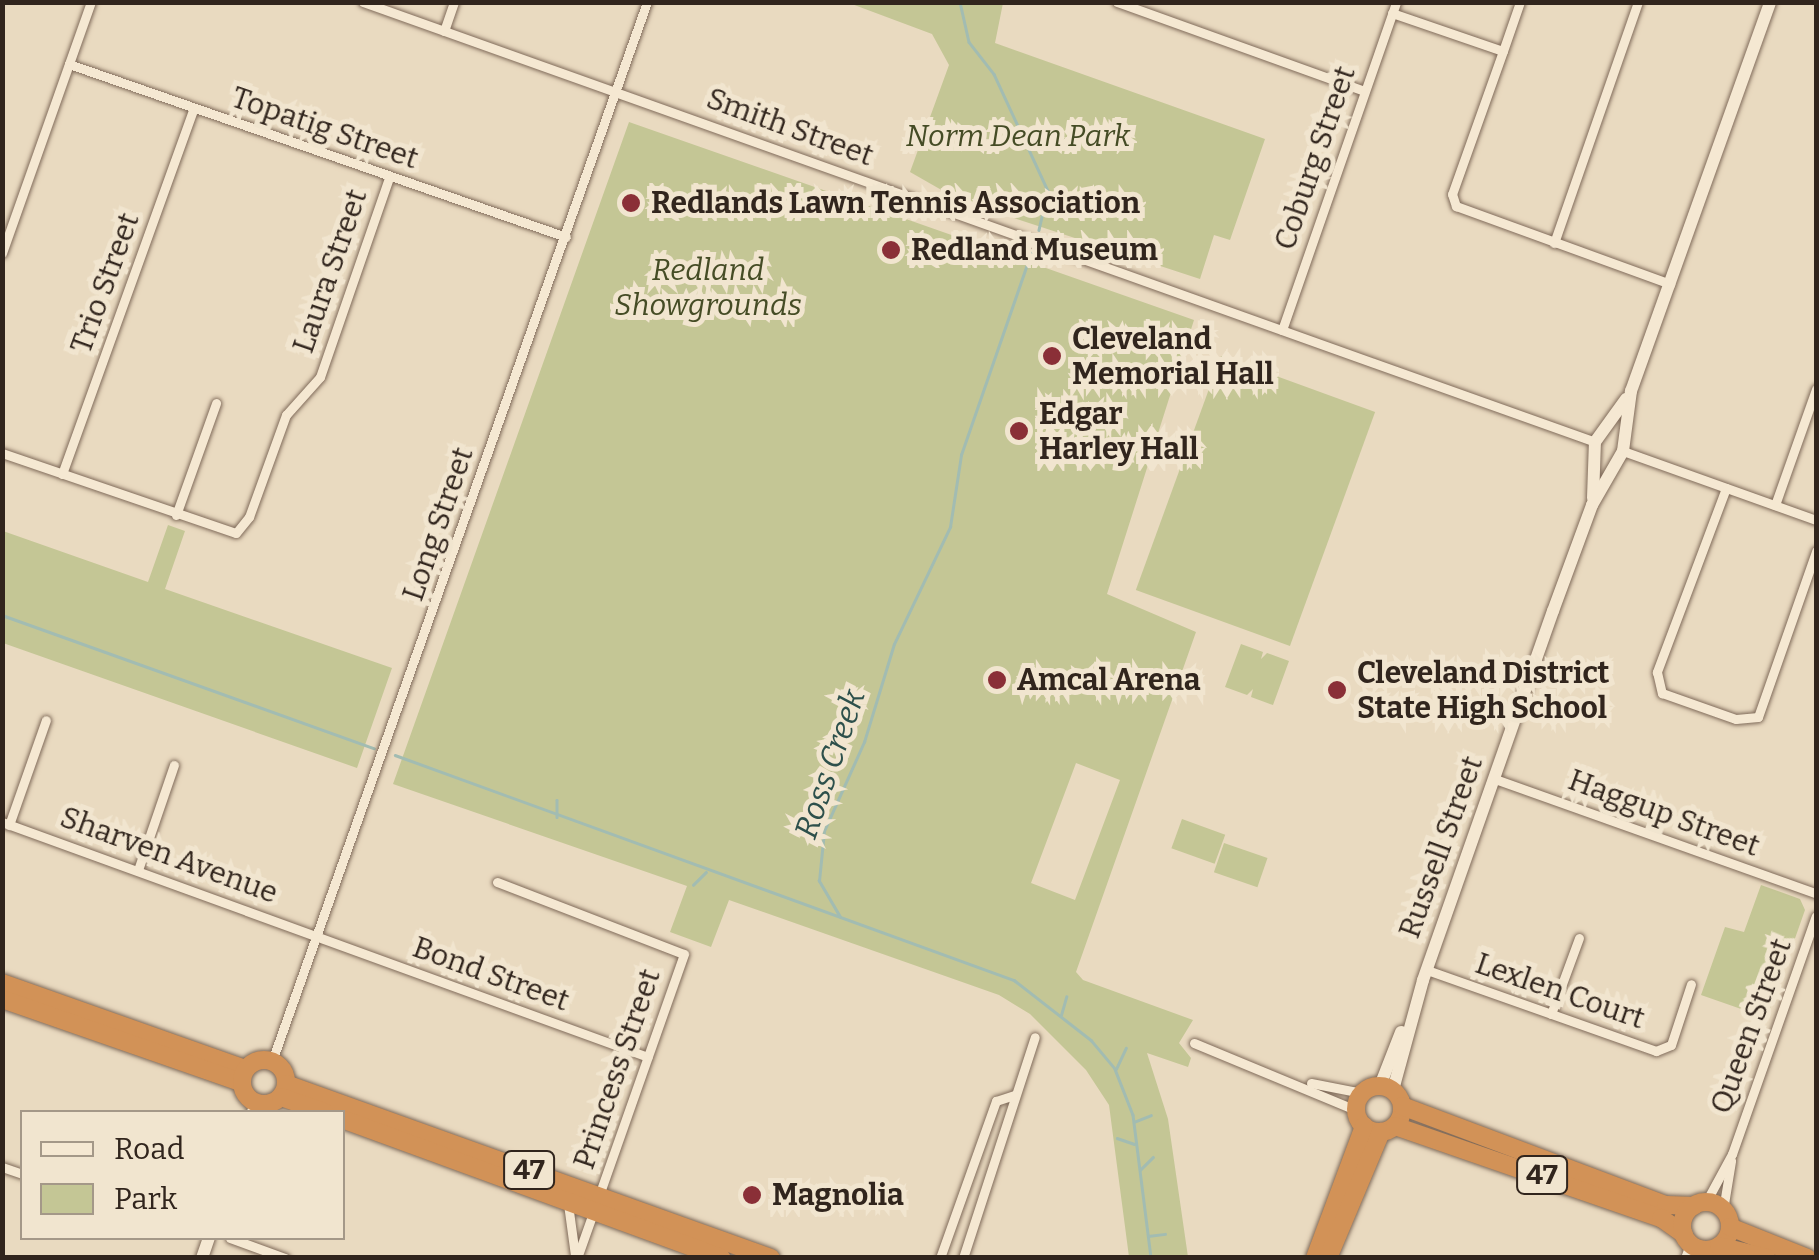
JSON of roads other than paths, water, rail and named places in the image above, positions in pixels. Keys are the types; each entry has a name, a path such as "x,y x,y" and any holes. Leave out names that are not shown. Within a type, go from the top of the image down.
{"highway":[{"path":"2,984 243,1076 255,1108 284,1090"},
{"path":"2,999 243,1076"},
{"path":"243,1076 257,1060 272,1061 284,1090 320,1110"},
{"name":"47","path":"284,1090 339,1110"},
{"name":"47","path":"1379,1109 1666,1205 1713,1211 1807,1258"},
{"name":"47","path":"1379,1109 1661,1218 1686,1245 1766,1258"},
{"name":"Russell Street","path":"1315,1258 1379,1109"},
{"name":"Russell Street","path":"1328,1258 1379,1109"},
{"name":"47","path":"345,1112 596,1204 771,1258"},
{"name":"47","path":"345,1120 568,1204 596,1204 720,1258"},
{"path":"1686,1245 1685,1215 1713,1211 1712,1251"}],"main road":[{"name":"Russell Street","path":"1379,1109 1592,506 1620,451 1632,391 1770,2"},
{"name":"Russell Street","path":"1592,506 1599,443 1632,391"},
{"path":"1599,443 1620,451"},
{"path":"1599,443 1620,451"}],"street":[{"path":"2,253 91,2"},
{"name":"Smith Street","path":"364,2 1599,443"},
{"path":"444,31 454,2"},
{"name":"Long Street","path":"272,1061 647,2"},
{"path":"1117,2 1364,91"},
{"path":"1520,2 1452,194 1456,206 1670,284"},
{"path":"1554,243 1638,2"},
{"path":"1394,8 1503,51"},
{"name":"Coburg Street","path":"1282,330 1394,8"},
{"name":"Topatig Street","path":"69,64 566,237"},
{"name":"Trio Street","path":"62,474 194,108"},
{"name":"Laura Street","path":"2,453 228,534 245,526 286,414 320,377 389,178"},
{"path":"1775,505 1816,389"},
{"path":"176,515 216,403"},
{"path":"1620,451 1816,520"},
{"path":"1726,488 1657,672 1662,692 1736,719 1758,717 1816,552"},
{"path":"6,823 46,720"},
{"path":"138,870 174,765"},
{"name":"Haggup Street","path":"1494,780 1816,894"},
{"name":"Sharven Avenue","path":"6,823 318,936"},
{"name":"Princess Street","path":"497,882 684,954 576,1258"},
{"name":"Queen Street","path":"1713,1211 1816,916"},
{"name":"Bond Street","path":"318,936 648,1057"},
{"path":"1552,1014 1579,938"},
{"name":"Lexlen Court","path":"1425,975 1665,1050 1692,984"},
{"path":"964,1258 1035,1038"},
{"path":"1194,1042 1379,1109"},
{"path":"1298,1081 1379,1109"},
{"path":"940,1258 972,1158 996,1102 1015,1096"},
{"name":"Queen Street","path":"1713,1211 1732,1154"},
{"path":"972,1158 995,1167"},
{"path":"568,1204 576,1258"},
{"path":"236,1240 285,1258"}],"waterway":[{"name":"Ross Creek","path":"960,2 969,42 994,74 1048,191 1039,230"},
{"name":"Ross Creek","path":"840,917 819,881 824,831 864,742 894,644 950,527 961,455 1031,253"},
{"path":"2,615 374,748"},
{"name":"Ross Creek","path":"395,755 1014,980 1091,1040 1115,1069 1133,1115 1151,1258"},
{"path":"557,800 557,817"},
{"path":"693,885 706,872"},
{"path":"1061,1015 1066,997"},
{"path":"1116,1069 1126,1048"},
{"path":"1134,1122 1151,1115"},
{"path":"1117,1138 1134,1144"},
{"path":"1140,1170 1153,1157"},
{"path":"1148,1236 1165,1234"}],"place":[{"name":"Redlands Lawn Tennis Association","path":"631,203"},
{"name":"Redland Museum","path":"891,250"},
{"name":"Cleveland Memorial Hall","path":"1052,356"},
{"name":"Edgar Harley Hall","path":"1019,431"},
{"name":"Amcal Arena","path":"997,680"},
{"name":"Cleveland District State High School","path":"1337,690"},
{"name":"Magnolia","path":"752,1195"}],"park label":[{"name":"Norm Dean Park","path":"1018,136"},
{"name":"Redland Showgrounds","path":"708,287"}]}
